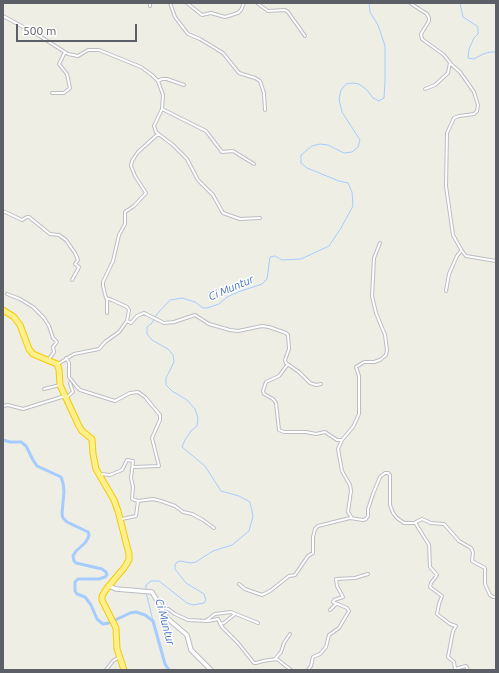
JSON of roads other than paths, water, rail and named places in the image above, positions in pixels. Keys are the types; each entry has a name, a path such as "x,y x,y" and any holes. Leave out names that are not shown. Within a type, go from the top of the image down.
{"highway":[{"path":"3,310 14,317 20,325 31,352 35,356 57,364 59,369 60,385 82,431 92,439 93,462 115,503 121,520 129,560 102,596 102,600 115,624 117,631 116,645 124,670"}],"main road":[{"path":"109,586 116,589 138,590 154,594 167,618 187,636 191,650 211,670"}],"street":[{"path":"170,3 175,17 188,34 200,39 223,53 238,73 260,81 264,93 265,110"},
{"path":"187,3 202,15 211,13 225,17 239,13 244,3"},
{"path":"257,3 268,10 284,10 288,12 305,36"},
{"path":"410,3 427,14 429,18 421,34 422,39 444,55 460,72 472,90 478,105 477,111 474,114 454,118 446,135 446,186 453,235 462,251 468,256 496,261"},
{"path":"3,16 65,52 78,56 90,50 101,50 143,69 158,81 163,95 162,109 154,126 158,134 188,159 198,180 213,195 223,213 240,220 260,218"},
{"path":"52,94 64,93 70,88 66,74 59,64 65,52"},
{"path":"425,89 435,85 448,73 450,63"},
{"path":"158,81 162,79 184,86"},
{"path":"162,109 206,131 222,152 233,151 254,164"},
{"path":"107,313 107,299 104,293 103,282 113,261 119,235 125,224 125,212 136,204 146,192 135,176 131,166 132,161 138,152 158,134"},
{"path":"3,211 22,220 29,217 50,234 60,235 66,240 75,252 78,260 75,264 79,267 72,280"},
{"path":"352,518 348,513 351,491 350,485 342,471 338,449 342,440 353,427 359,414 359,376 356,367 364,362 377,361 385,356 387,350 386,338 376,313 372,296 374,258 380,243"},
{"path":"446,291 449,274 457,256 462,251"},
{"path":"7,294 26,303 44,318 49,326 52,338 57,343 53,347 54,352 49,360"},
{"path":"57,364 80,352 99,349 105,342 119,332 127,321 130,313 129,309 111,299 107,299"},
{"path":"127,321 131,323 137,316 144,313 160,322 174,322 195,314 209,324 230,330 238,331 265,326 288,335 289,349 285,361 310,383 321,384"},
{"path":"66,358 69,363 69,377 80,390 115,402 130,393 138,392 160,415 160,420 152,438 159,466 133,467"},
{"path":"288,364 279,376 266,382 263,389 264,394 273,399 276,403 279,430 284,432 306,432 316,434 325,432 338,441 342,440"},
{"path":"3,406 8,405 22,409 65,397 73,392 70,383"},
{"path":"44,389 60,385"},
{"path":"98,473 109,476 121,471 128,460 134,462 131,478 133,487 132,498 138,501 152,498 160,500 176,506 183,512 198,517 214,528"},
{"path":"239,584 245,589 260,596 270,591 289,576 295,575 308,556 313,553 313,537 316,528 330,522 352,518 363,520 366,519 379,479 387,472 390,475 390,505 393,514 402,522 409,524 416,523 422,519 431,523 444,524 459,541 471,548 473,552 472,561 485,568 485,584 490,595 492,597 496,597"},
{"path":"121,520 136,516 138,501"},
{"path":"416,523 429,545 430,567 437,575 430,583 430,588 442,596 437,614 450,624 456,626 453,631 448,657 454,662 455,669 466,666 468,670"},
{"path":"308,670 311,666 313,658 320,654 326,647 328,635 339,628 348,611 347,608 334,603 333,601 343,597 336,586 337,579 355,578 368,574"},
{"path":"330,610 336,604"},
{"path":"161,608 168,609 188,620 206,621 218,619 222,627 256,664 275,659 281,652 284,643 290,634"},
{"path":"206,621 215,614 231,612 258,623"},
{"path":"220,624 224,623 235,614"},
{"path":"106,670 113,661 119,657"},
{"path":"275,659 291,670"}],"waterway":[{"name":"Ci Muntur","path":"153,621 146,592 146,585 151,581 159,581 187,603 193,605 204,603 206,600 204,594 186,583 175,569 175,565 180,561 191,563 196,562 213,551 232,545 249,531 253,516 250,502 239,496 221,491 205,466 182,447 191,431 197,426 198,418 195,409 187,400 172,391 166,385 166,378 174,362 173,355 168,349 152,340 147,334 147,327 152,323 157,314 170,300 182,298 195,302 203,308 219,304 227,297 262,284 267,279 270,257 275,256 282,260 301,259 329,246 353,206 352,192 348,183 339,181 307,168 301,163 301,155 312,146 320,144 328,145 344,153 352,152 358,147 360,140 342,112 339,99 341,90 346,84 359,84 367,90 373,98 379,101 384,98 385,46 378,25 370,12 369,3"},
{"path":"460,3 463,17 478,28 478,34 474,38 469,49 468,58 474,59 490,52 495,52 496,54"},
{"path":"3,440 10,442 21,442 26,446 37,466 61,477 64,491 63,518 67,522 88,532 89,535 85,543 73,556 74,561 76,563 102,569 107,575 99,579 78,579 75,582 75,591 77,594 85,597 91,605 97,619 103,624 136,612 145,615 153,621 165,664 169,670"}]}
